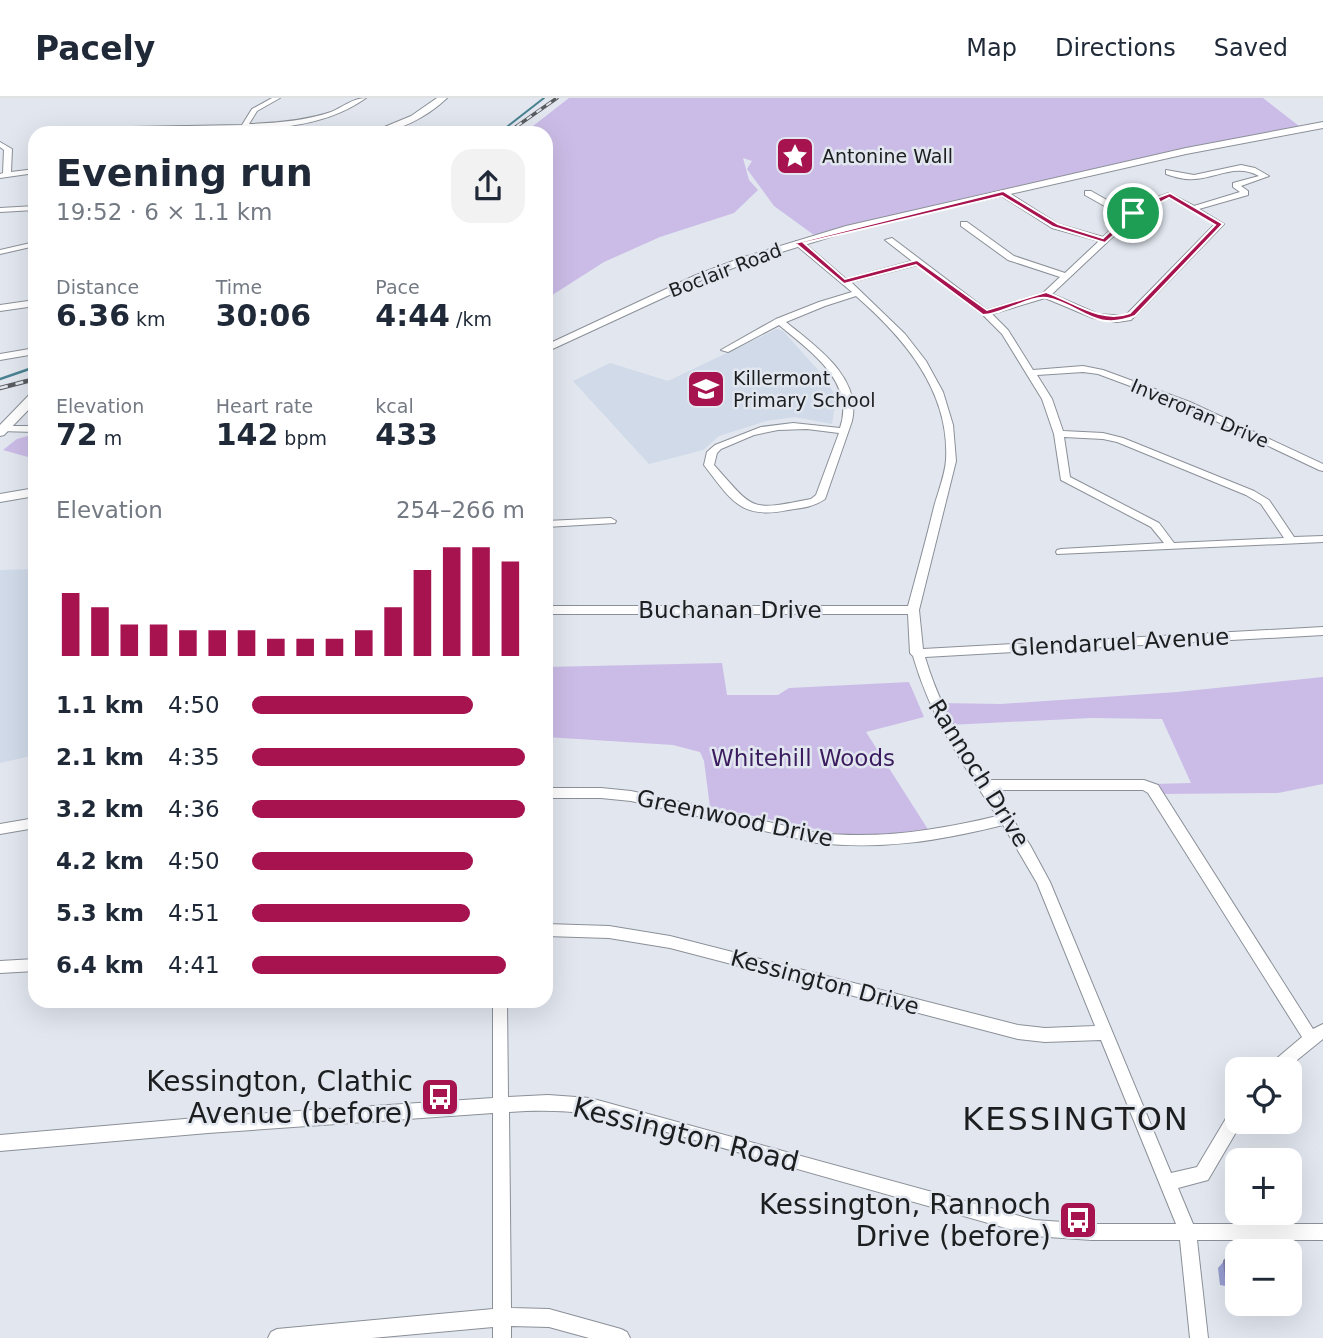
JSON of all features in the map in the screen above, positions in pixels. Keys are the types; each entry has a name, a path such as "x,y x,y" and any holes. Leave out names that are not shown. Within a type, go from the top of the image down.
{"main road":[{"path":"393,126 414,118 443,98"},
{"name":"Boclair Road","path":"553,346 700,277 799,243 1186,151 1323,125"},
{"path":"0,357 28,352"},
{"path":"1,430 28,403"},
{"path":"0,498 28,493"}],"street":[{"path":"245,125 254,110 277,98"},
{"path":"204,126 311,119 338,111 363,98"},
{"path":"0,144 8,149 2,177 28,172"},
{"path":"1169,172 1185,179 1243,166 1265,176 1236,185"},
{"path":"1195,208 1245,193 1236,185 1212,173"},
{"path":"1088,192 1111,206 1133,213"},
{"path":"1003,193 1055,226 1105,240"},
{"path":"986,313 1046,295 1133,213 1170,195 1216,220 1219,226 1128,318 1114,320 1095,317 1046,295"},
{"path":"0,210 28,208"},
{"path":"964,224 1011,258 1066,276"},
{"path":"889,240 986,313 1005,332 1046,399 1059,434 1065,478 1155,525 1171,546"},
{"name":"Rannoch Drive","path":"799,243 857,293 919,354 934,378 947,410 952,441 951,461 913,610 916,653 933,705 1031,857 1043,882 1167,1182 1188,1233 1199,1338"},
{"path":"0,252 28,246"},
{"path":"844,282 917,262"},
{"path":"725,350 779,321 823,302 857,293"},
{"path":"0,308 28,304"},
{"path":"779,321 827,362 838,377 849,404 850,414 842,431 842,441 821,497 814,502 768,511 754,509 742,503 709,465 709,458 718,447 779,425 802,425 842,431"},
{"name":"Inveroran Drive","path":"1032,373 1083,369 1100,372 1187,404 1323,468"},
{"path":"1,430 28,429"},
{"path":"1059,434 1111,437 1250,493 1265,502 1291,540"},
{"path":"553,524 611,521"},
{"path":"1061,552 1323,539"},
{"name":"Buchanan Drive","path":"553,610 913,610"},
{"name":"Glendaruel Avenue","path":"916,653 1323,631"},
{"path":"984,785 1144,785 1153,789 1317,1034 1289,1057"},
{"name":"Greenwood Drive","path":"553,793 631,796 817,838 845,841 909,841 1006,819"},
{"path":"0,829 28,823"},
{"name":"Kessington Drive","path":"553,930 609,932 670,942 1018,1032 1045,1035 1104,1033"},
{"path":"0,967 28,965"},
{"path":"500,1008 502,1338"},
{"name":"Kessington Road","path":"0,1143 500,1103 548,1102 601,1108 1034,1228 1092,1232 1323,1232"},
{"path":"1167,1182 1202,1174 1226,1134"},
{"path":"277,1338 502,1317 550,1318 621,1338"}],"shaded area":[{"name":"Killermont Primary School","path":"777,329 783,331 827,380 836,398 832,424 795,417 766,421 719,436 703,450 649,464 573,381 610,363 668,381"},
{"path":"28,569 28,757 0,763 0,570"}],"green space":[{"path":"569,98 1263,98 1299,126 981,194 814,235 774,206 747,169 752,161 743,158 749,180 758,190 734,213 660,237 604,262 553,295 553,126 533,126"},
{"path":"28,436 28,457 3,450 17,439"},
{"name":"Whitehill Woods","path":"722,663 727,695 778,695 789,688 909,682 924,717 866,732 929,831 844,835 710,807 704,761 700,752 673,745 553,737 553,667"},
{"name":"Whitehill Woods","path":"1323,677 1323,784 1278,793 1161,794 1154,784 1191,783 1162,719 1091,718 949,725 939,703 1001,704 1177,692"}],"waterway":[{"path":"508,126 544,98"},
{"path":"0,379 28,369"}],"railway":[{"path":"517,126 557,98"},
{"path":"0,388 28,381"}],"place":[{"name":"Antonine Wall","path":"795,156"},
{"name":"Killermont Primary School","path":"706,389"},
{"name":"Kessington, Clathic Avenue (before)","path":"440,1097"},
{"name":"Kessington, Rannoch Drive (before)","path":"1078,1220"}],"district":[{"name":"KESSINGTON","path":"1076,1119"}],"route":[{"path":"1003,193 1055,226 1105,240 1133,213 1170,195 1220,224 1133,315 1121,319 1095,317 1046,295 986,313 917,262 844,282 799,243 850,228 1003,193"}]}
